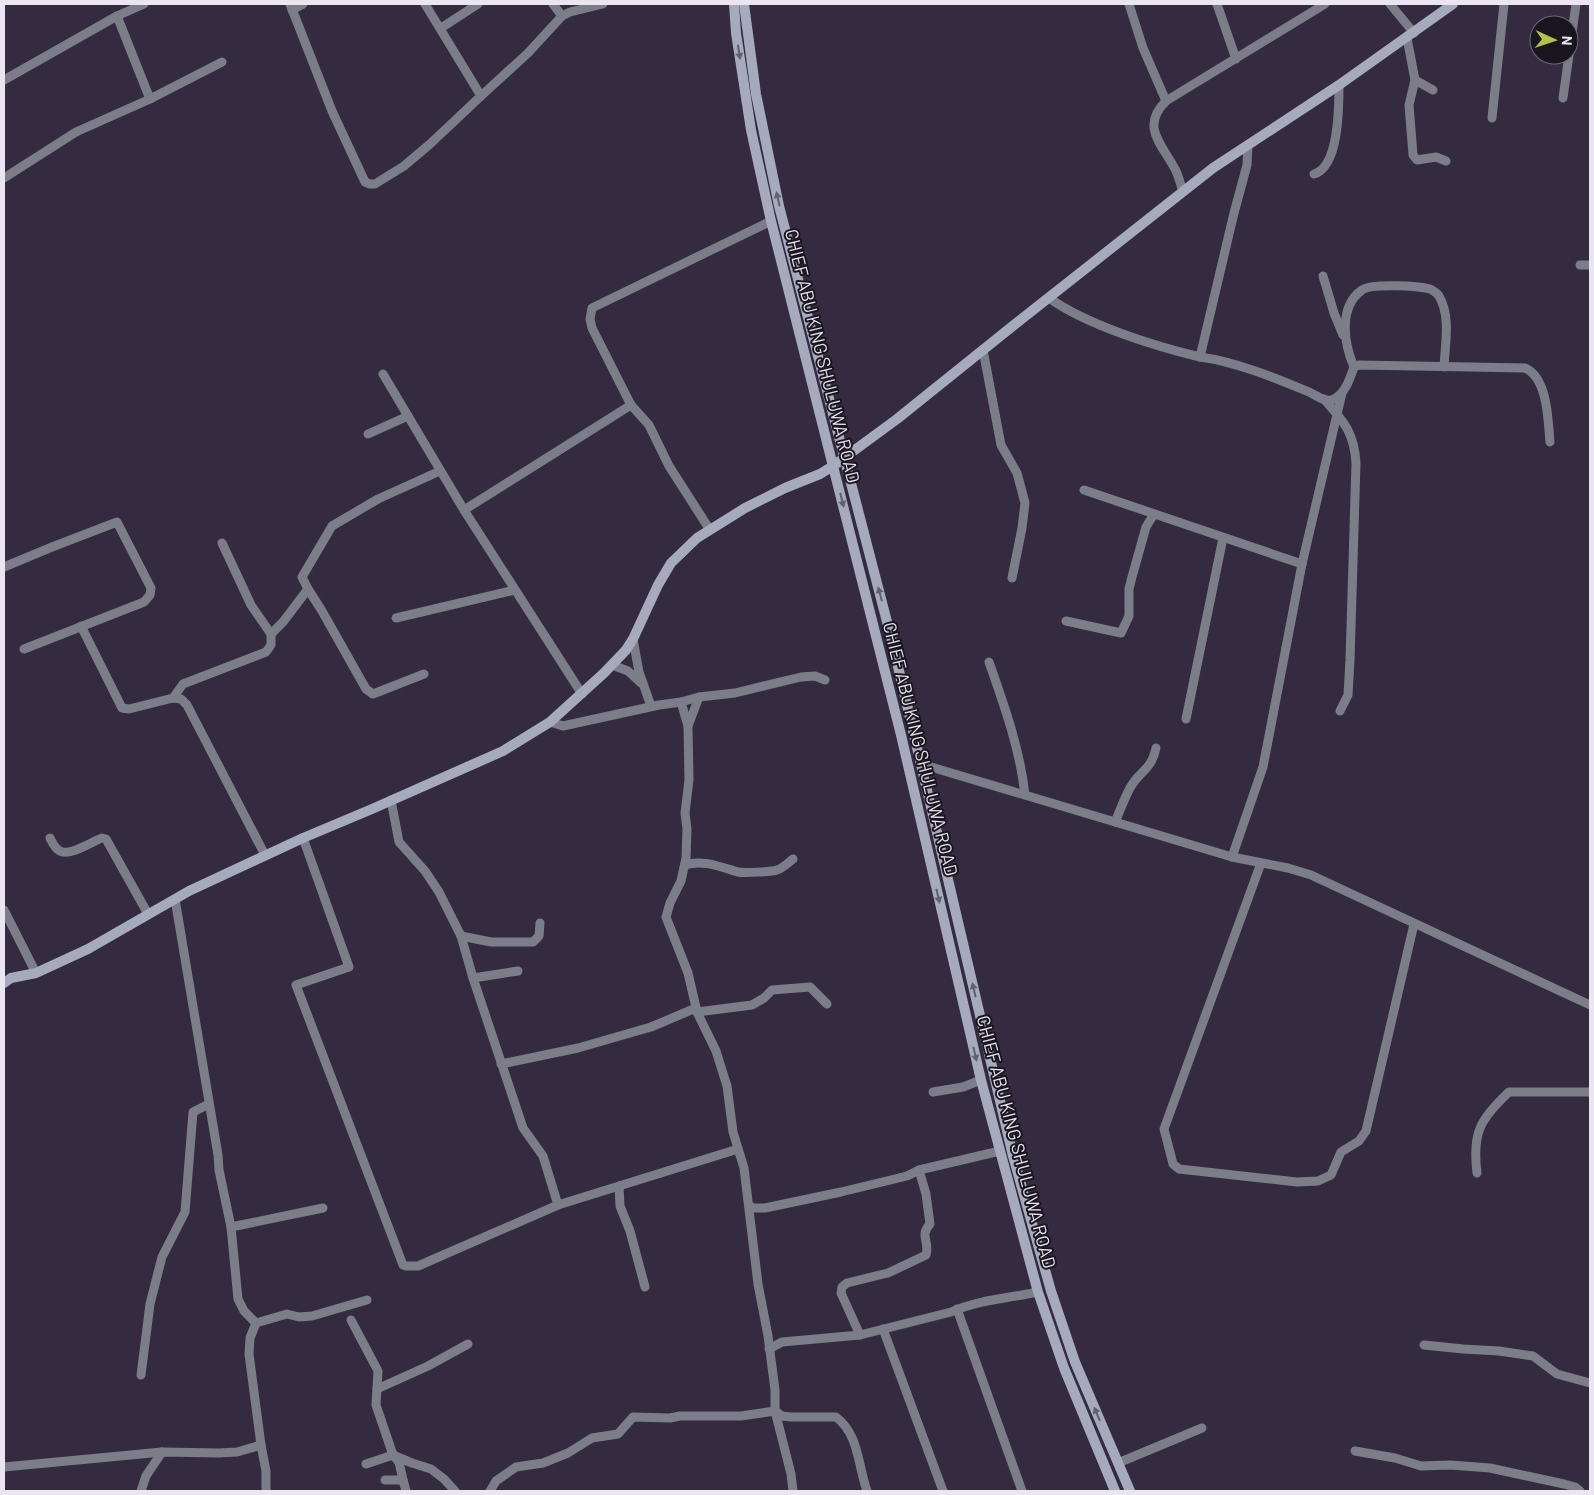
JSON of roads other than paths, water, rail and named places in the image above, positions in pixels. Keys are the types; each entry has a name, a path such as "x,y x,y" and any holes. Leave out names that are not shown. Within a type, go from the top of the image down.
{"street":[{"path":"4,80 117,16 144,4"},
{"path":"303,4 291,7 332,112 367,184 375,184 404,166 430,144 528,54 562,16 570,12 603,4"},
{"path":"425,4 481,96"},
{"path":"441,28 478,4"},
{"path":"553,4 562,16"},
{"name":"CHIEF ABU KING SHULUWA ROAD","path":"734,4 736,34 751,130 771,221 901,735 981,1080 1038,1292 1064,1368 1092,1440 1115,1491"},
{"path":"744,4 756,94 772,174 892,641 1013,1156 1051,1291 1075,1362 1130,1491"},
{"path":"1129,4 1143,48 1166,101"},
{"path":"1217,4 1236,59"},
{"path":"1184,191 1175,170 1155,134 1156,113 1166,101 1325,4"},
{"path":"1390,4 1410,35 1416,80 1409,106 1412,155 1417,160 1436,157 1446,161"},
{"path":"4,983 11,978 36,973 88,949 189,891 265,855 503,751 550,722 612,665 633,639 658,584 671,563 691,543 744,508 785,488 820,474 833,466 897,419 1184,191 1454,4"},
{"path":"1492,118 1504,4"},
{"path":"117,16 150,99"},
{"path":"4,178 76,132 150,99 222,62"},
{"path":"1563,98 1568,65"},
{"path":"1416,80 1433,90"},
{"path":"1314,174 1321,172 1334,150 1339,85"},
{"path":"1200,357 1247,165 1248,145"},
{"path":"710,530 669,466 649,425 631,405 592,328 590,319 592,308 771,221"},
{"path":"1580,266 1590,264"},
{"path":"1232,857 1262,767 1302,564 1342,393 1354,367 1334,313 1323,276"},
{"path":"1345,340 1348,310 1353,299 1364,288 1376,286 1428,289 1438,294 1445,314 1444,367"},
{"path":"1049,298 1064,309 1115,330 1271,377 1324,399 1334,399 1342,393"},
{"path":"983,350 1002,445 1016,473 1026,503 1012,578"},
{"path":"1354,367 1359,365 1522,367 1530,370 1538,381 1544,395 1550,442"},
{"path":"383,374 464,510 582,694"},
{"path":"1324,399 1337,414 1352,437 1356,463 1348,695 1340,711"},
{"path":"464,510 631,405"},
{"path":"368,434 408,416"},
{"path":"424,674 373,694 366,690 302,577 332,526 378,499 440,471"},
{"path":"1084,490 1302,564"},
{"path":"1066,621 1121,633 1130,616 1129,589 1132,577 1146,527 1154,514"},
{"path":"4,567 52,546 118,522 151,588 150,595 144,602 24,648"},
{"path":"1186,719 1223,538"},
{"path":"173,698 183,684 266,652 271,644 271,634 252,605 222,543"},
{"path":"271,634 283,622 308,589"},
{"path":"396,618 515,590"},
{"path":"81,626 122,708 129,709 173,698 181,699 186,705 265,855"},
{"path":"633,639 642,683 651,706"},
{"path":"989,662 1011,727 1023,777 1024,795"},
{"path":"612,665 628,671 642,683"},
{"path":"550,722 563,726 651,706 681,702 698,697 735,693 801,677 815,676 825,680"},
{"path":"688,726 698,697"},
{"path":"681,702 688,726 689,774 685,813 687,829 686,855 689,863 670,902 666,917 688,973 696,1010 716,1051 727,1086 733,1132 744,1168 758,1284 768,1336 775,1411 791,1474 793,1491"},
{"path":"1115,822 1130,788 1152,762 1156,748"},
{"path":"920,764 1232,857 1311,875 1590,1005"},
{"path":"391,800 399,842 425,871 439,892 461,936 523,1128 543,1156 558,1205"},
{"path":"50,838 60,852 75,850 102,838 106,839 148,914"},
{"path":"303,838 349,967 296,985 403,1265 418,1266 558,1205 738,1149"},
{"path":"689,863 722,866 738,872 748,872 776,870 793,859"},
{"path":"1261,863 1164,1130 1173,1164 1179,1170 1297,1182 1318,1181 1331,1174 1341,1152 1359,1141 1366,1130 1414,924"},
{"path":"175,899 219,1170 231,1227 238,1299 244,1311 256,1323"},
{"path":"4,910 36,973"},
{"path":"461,936 491,942 533,942 539,936 540,923"},
{"path":"946,931 959,929"},
{"path":"473,978 518,971"},
{"path":"501,1064 578,1048 651,1027 696,1010 752,1005 764,998 772,990 779,988 810,987 827,1004"},
{"path":"934,1092 981,1080"},
{"path":"1477,1173 1475,1156 1479,1127 1492,1108 1509,1092 1590,1092"},
{"path":"141,1375 150,1304 162,1257 185,1212 193,1112 209,1104"},
{"path":"749,1206 765,1208 806,1200 1000,1151"},
{"path":"860,1335 841,1294 842,1287 847,1283 888,1273 926,1255 928,1248 924,1235 925,1229 930,1224 926,1194 919,1170"},
{"path":"619,1186 620,1206 645,1287"},
{"path":"231,1227 322,1208"},
{"path":"769,1349 782,1342 860,1335 988,1301 1038,1292"},
{"path":"256,1323 287,1314 298,1317 312,1316 367,1300"},
{"path":"958,1309 1022,1491"},
{"path":"351,1320 378,1371 376,1405 393,1455 399,1462 406,1491"},
{"path":"256,1323 250,1338 249,1354 266,1471 266,1491"},
{"path":"883,1330 942,1491"},
{"path":"768,1336 782,1342"},
{"path":"377,1389 428,1366 468,1344"},
{"path":"1424,1345 1534,1356 1557,1374 1590,1383"},
{"path":"490,1491 496,1481 516,1467 543,1464 568,1453 592,1438 618,1434 633,1417 741,1416 775,1411 782,1416 836,1417 842,1421 847,1426 854,1442 867,1491"},
{"path":"1118,1463 1202,1428"},
{"path":"1092,1440 1106,1435"},
{"path":"4,1467 162,1452 236,1452 261,1445"},
{"path":"1355,1451 1395,1458 1422,1466 1490,1468 1564,1484 1575,1487 1580,1491"},
{"path":"141,1491 146,1476 162,1452"},
{"path":"366,1464 393,1455 431,1469 456,1491"},
{"path":"385,1480 403,1480"}]}
